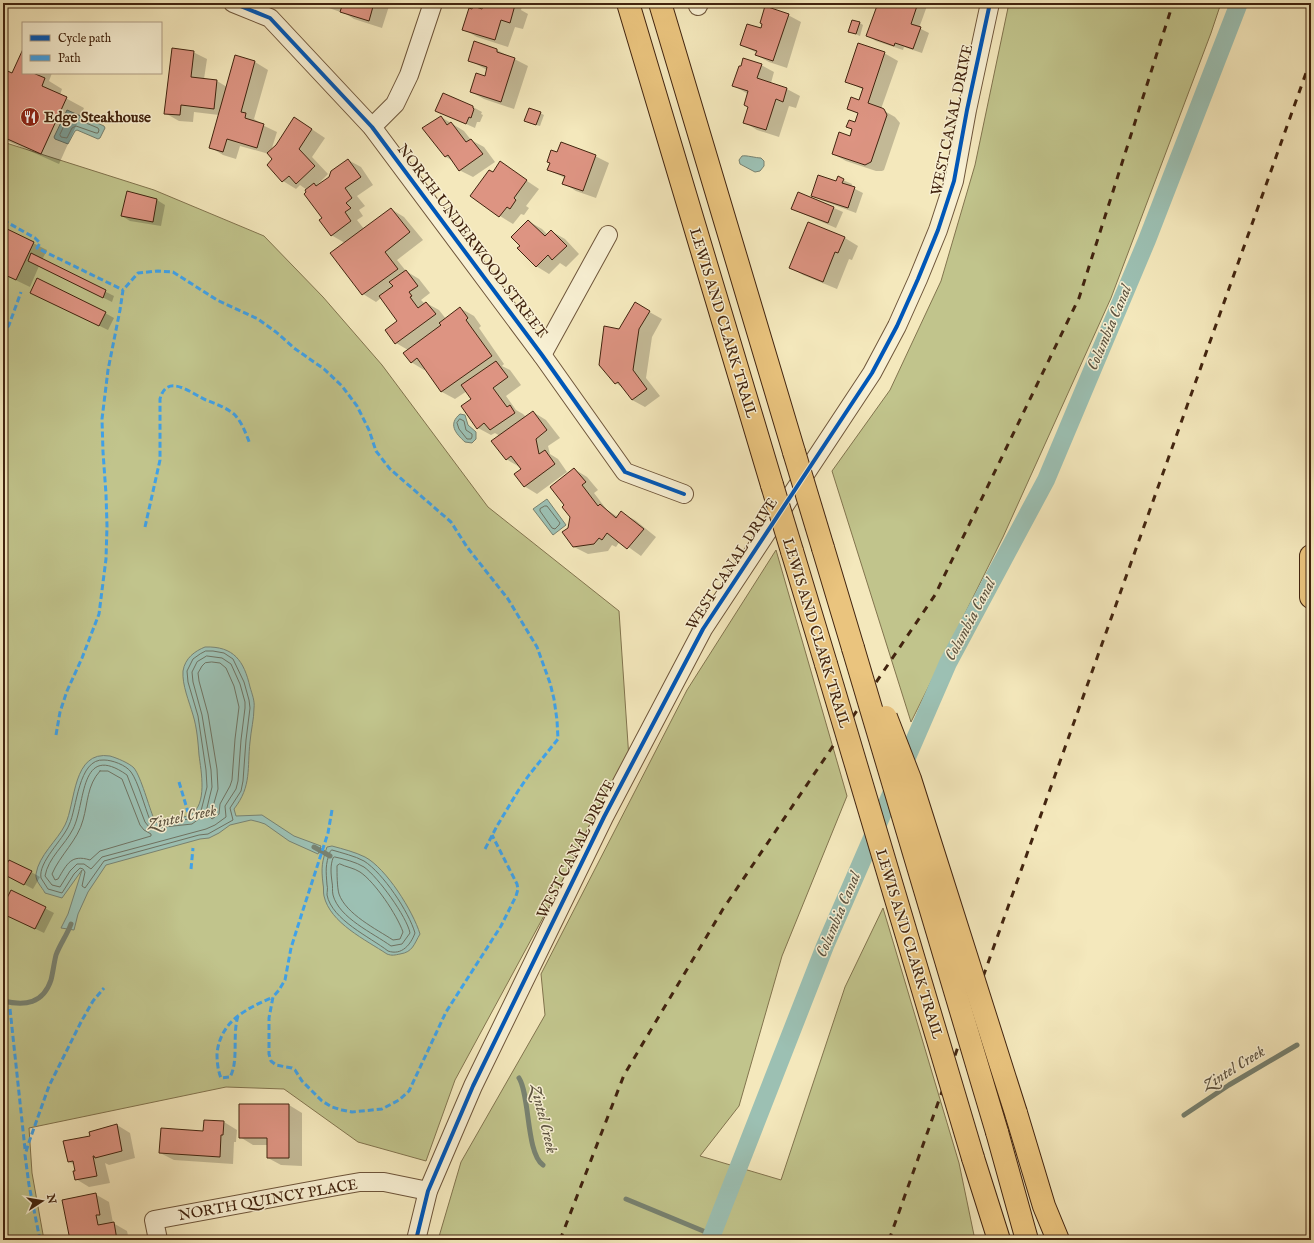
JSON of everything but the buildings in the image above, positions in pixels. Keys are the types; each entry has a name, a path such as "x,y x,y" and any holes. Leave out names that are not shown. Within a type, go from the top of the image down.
{"highway":[{"name":"LEWIS AND CLARK TRAIL","path":"628,3 973,1158 999,1240"},
{"name":"LEWIS AND CLARK TRAIL","path":"660,3 997,1132 1027,1240"},
{"path":"1311,556 1311,597"},
{"path":"853,648 888,723 910,779 1044,1206 1058,1240"},
{"path":"973,1158 990,1240"}],"street":[{"name":"NORTH UNDERWOOD STREET","path":"233,3 270,18 372,127 542,355 625,472 684,494"},
{"path":"372,127 395,104 409,75 433,3"},
{"name":"WEST CANAL DRIVE","path":"416,1240 428,1191 476,1078 604,817 703,629 872,373 897,326 938,230 954,181 967,110 990,3"},
{"path":"542,355 608,235"},
{"name":"NORTH QUINCY PLACE","path":"158,1240 154,1220 337,1186 360,1182 384,1182 428,1191"}],"green space":[{"path":"1009,3 1221,3 1111,298 1003,537 911,722 832,471 890,390 941,281 975,165"},
{"path":"3,142 154,190 264,236 323,297 382,365 488,507 619,611 629,759 455,1080 426,1161 358,1142 284,1089 226,1087 29,1128 32,1173 44,1240 3,1240"},
{"path":"776,550 847,796 782,956 739,1106 700,1156 781,1180 845,987 883,908 959,1163 975,1240 438,1240 461,1162 545,1015 541,974 687,690"}],"water":[{"path":"67,110 104,126 105,128 100,138 98,139 77,130 68,144 55,139 54,137"},
{"path":"742,156 761,158 764,161 764,166 760,171 755,172 740,164 739,160"},
{"path":"460,414 465,415 468,425 476,432 476,439 472,443 465,442 454,428 454,421"},
{"path":"547,499 566,525 553,535 533,509"},
{"path":"205,647 223,649 236,657 245,670 254,700 248,777 244,792 234,809 236,816 262,815 294,836 321,846 318,854 289,841 265,824 259,822 251,820 230,825 209,838 200,839 106,865 88,892 78,914 74,930 61,928 68,914 82,870 62,898 45,893 38,882 36,874 44,854 65,825 69,815 77,780 88,761 98,756 110,756 129,764 134,768 137,772 154,819 178,818 190,815 196,810 201,796 202,778 197,735 185,687 183,671 188,659"},
{"path":"332,846 365,857 381,870 398,891 405,902 420,934 413,947 408,951 395,955 387,954 359,937 341,923 333,914 324,896 322,873 323,861 327,847"}],"waterway":[{"name":"Columbia Canal","path":"710,1240 825,946 948,663 1046,480 1147,240 1239,3"},
{"name":"Zintel Creek","path":"314,847 330,856"},
{"name":"Zintel Creek","path":"3,1001 11,1003 26,1003 38,999 43,994 48,988 51,980 59,947 71,924"},
{"name":"Zintel Creek","path":"1184,1115 1229,1085 1297,1045"},
{"name":"Zintel Creek","path":"519,1078 525,1097 534,1149 538,1159 543,1165"},
{"name":"Zintel Creek","path":"626,1199 725,1240"}],"railway":[{"path":"560,1240 624,1075 723,909 935,595 1079,298 1173,3"},
{"path":"889,1240 1311,59"}],"marked path":[{"path":"3,220 35,238 40,243 37,248 123,290"},
{"path":"56,735 60,712 67,691 99,614 106,559 107,526 102,419 108,370 123,290 138,273 158,271 173,272 217,300 258,319 294,348 324,369 342,386 357,406 369,430 376,451 390,469 451,522 467,547 508,599 537,647 554,699 558,739 518,791 485,849"},
{"path":"3,335 9,325 21,292"},
{"path":"145,527 160,460 160,399 163,391 168,387 180,387 234,414 244,428 250,444"},
{"path":"179,782 188,812"},
{"path":"332,810 328,833 291,948 285,980 273,997 269,1018 269,1054 271,1061 276,1065 295,1070 302,1081 322,1101 332,1107 352,1112 382,1109 399,1100 409,1091 446,1012 501,926 518,889 517,884 492,835"},
{"path":"191,869 193,848"},
{"path":"40,1240 29,1185 25,1155 49,1086 81,1022 93,1001 104,988"},
{"path":"238,1016 236,1023 235,1031 235,1056 233,1071 230,1077 221,1078 217,1054 223,1033 229,1025 236,1018 244,1012 273,997"},
{"path":"10,1009 25,1149"}],"cycle path":[{"path":"233,3 270,18 372,127 542,355 625,472 684,494"},
{"path":"416,1240 428,1191 473,1086 604,817 703,629 872,373 897,326 938,230 954,181 967,110 990,3"}],"place":[{"name":"Edge Steakhouse","path":"30,117"}]}
